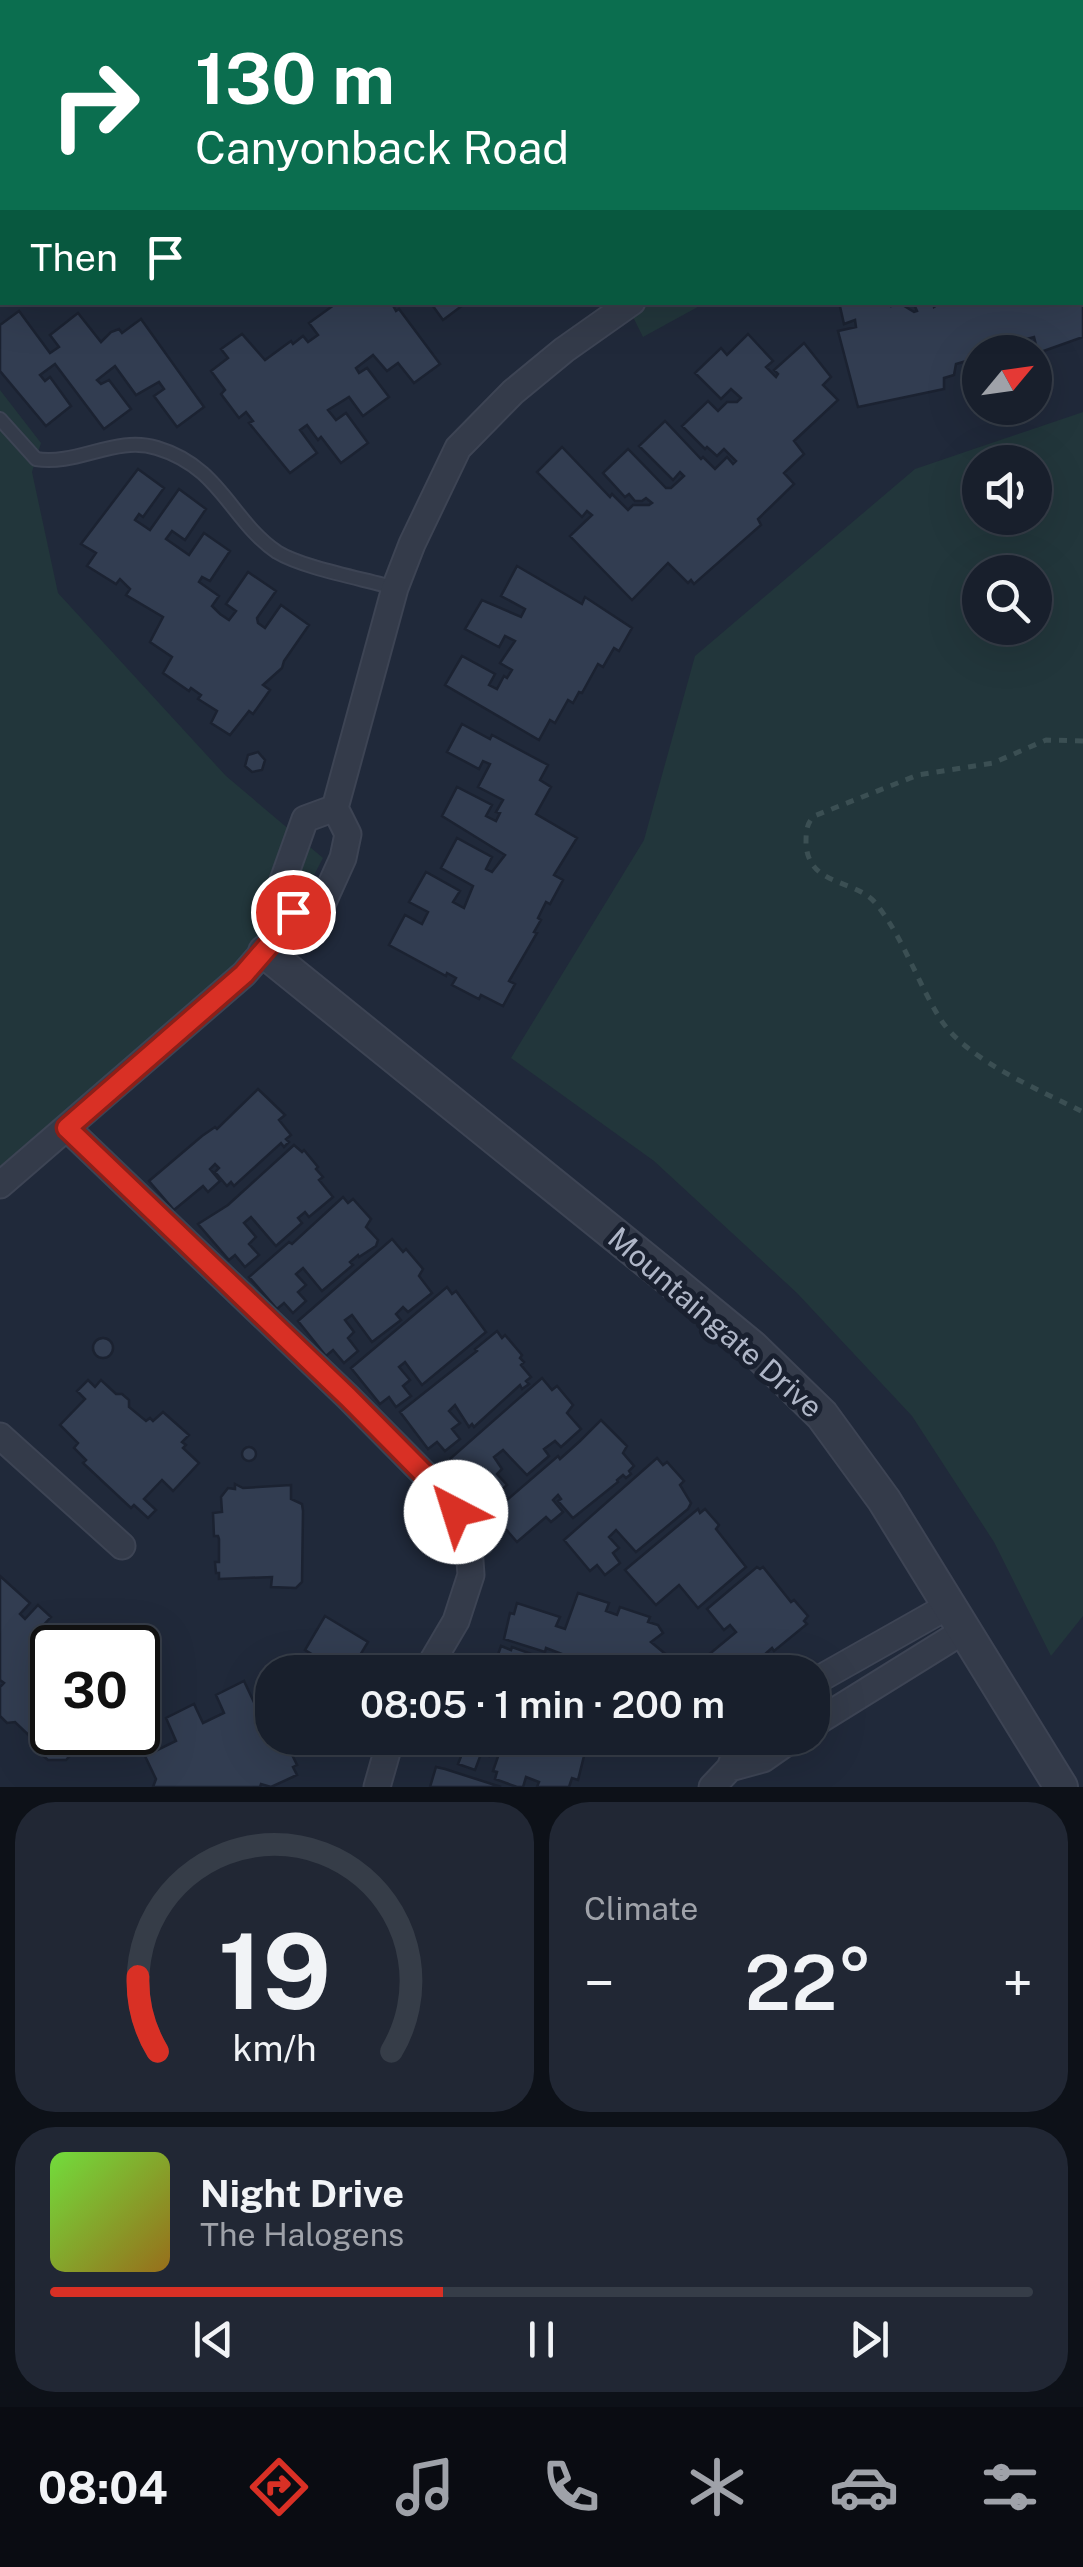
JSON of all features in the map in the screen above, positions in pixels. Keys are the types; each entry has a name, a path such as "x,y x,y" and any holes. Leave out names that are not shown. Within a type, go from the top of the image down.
{"street":[{"path":"0,1185 244,974 314,904 343,858 348,834 335,808 395,588 458,448 526,381 628,305"},
{"path":"314,904 280,889 305,819 335,808"},
{"path":"286,870 314,904"},
{"name":"Mountaingate Drive","path":"265,952 762,1357 822,1415 845,1444 1062,1787"},
{"path":"67,1128 442,1492 456,1512 469,1547 471,1576 456,1621 436,1655"},
{"path":"0,1436 122,1546"},
{"path":"830,1675 957,1618"},
{"path":"830,1703 957,1618"},
{"path":"377,1787 386,1755"},
{"path":"712,1787 730,1768 734,1755"},
{"path":"730,1768 770,1755"}],"lane":[{"path":"0,419 36,460 56,461 140,444 160,448 214,480 248,524 279,553 395,588"}],"path":[{"path":"1083,741 1046,740 993,762 918,774 888,784 814,816 809,820 806,840 810,861 822,875 858,887 879,906 949,1030 998,1067 1083,1112"}],"green space":[{"path":"627,305 701,305 643,337"},
{"path":"0,390 41,443 32,472 58,593 226,776 323,858 295,911 0,1185"},
{"path":"1083,412 1083,1616 1051,1656 994,1542 912,1416 797,1293 654,1161 511,1058 644,840 695,656 915,469 962,453 962,535 1052,535 1052,445 986,445"}],"building":[{"path":"334,305 393,305 440,364 414,383 398,363 387,371 373,355 356,368 359,373 367,368 389,397 363,416 349,397 328,410 336,420 346,413 368,443 341,463 307,425 300,430 317,453 290,473 249,423 253,421 246,412 239,418 221,394 225,390 211,371 228,358 221,349 242,334 265,360 291,341 293,344 303,336 308,342 318,335 309,323"},
{"path":"432,305 463,305 443,320"},
{"path":"840,305 903,305 914,312 914,305 1083,305 1083,337 1052,348 1052,335 962,335 962,362 956,364 954,375 944,378 944,389 858,407 838,331 856,327 855,320 844,324"},
{"path":"19,311 50,353 59,347 50,335 78,313 101,342 111,332 119,329 122,333 141,319 204,407 177,427 154,396 164,389 159,382 136,395 115,366 97,380 101,384 109,380 131,409 104,429 55,364 40,375 45,381 50,377 71,406 46,426 0,371 0,325"},
{"path":"748,334 773,361 766,367 776,377 774,370 804,343 831,377 823,385 838,400 794,441 804,454 784,473 794,484 758,519 761,525 694,584 668,563 632,600 570,536 592,515 587,511 582,517 537,472 562,447 610,497 612,494 628,510 633,505 649,505 652,503 646,498 635,501 629,494 625,497 603,473 628,449 666,488 671,488 684,476 680,472 673,480 639,446 665,421 715,469 727,457 733,464 736,461 724,449 717,456 682,426 708,401 718,411 727,402 741,398 731,389 721,399 695,373 721,348 727,355"},
{"path":"138,469 164,488 143,517 139,514 135,520 150,530 179,489 206,509 185,540 172,531 166,539 189,555 204,533 230,551 210,581 202,577 199,582 219,596 212,606 220,614 229,620 236,611 226,604 248,572 276,591 257,618 258,623 265,628 281,605 309,625 282,668 263,685 270,690 253,714 249,711 230,735 211,723 217,711 198,699 201,695 163,673 172,657 150,642 163,617 126,595 130,589 120,579 116,584 87,566 96,553 81,544"},
{"path":"517,566 582,604 585,597 632,628 619,651 614,648 603,667 598,664 582,693 573,703 568,700 539,740 445,685 462,656 495,674 489,685 497,689 512,670 500,663 515,641 505,636 499,647 465,629 482,600 521,617 525,609 501,596"},
{"path":"462,724 548,765 540,780 551,787 536,814 577,838 554,875 563,880 538,918 541,920 534,932 537,933 509,981 515,984 503,1006 452,985 456,978 389,945 405,915 422,924 428,912 409,902 426,872 460,891 453,902 464,908 473,886 441,868 457,838 492,857 486,869 492,872 505,855 442,816 457,787 492,805 486,816 496,821 503,800 478,787 490,764 483,761 479,769 447,752"},
{"path":"258,752 265,760 262,770 252,772 245,766 248,755"},
{"path":"258,1089 285,1115 279,1120 291,1135 286,1139 289,1142 284,1147 281,1143 234,1186 231,1182 227,1186 215,1172 219,1168 215,1164 210,1169 220,1181 208,1192 203,1186 174,1210 149,1181 202,1136 217,1129"},
{"path":"294,1145 304,1150 318,1167 323,1177 319,1180 333,1197 309,1217 305,1212 298,1218 302,1223 276,1246 251,1217 244,1223 256,1237 249,1244 259,1255 245,1267 235,1255 229,1260 198,1224 228,1205"},
{"path":"343,1197 348,1203 353,1199 371,1219 366,1227 378,1240 376,1246 358,1255 350,1262 353,1265 322,1291 303,1268 296,1274 306,1285 298,1292 306,1301 293,1313 284,1303 277,1309 249,1277"},
{"path":"392,1239 423,1269 419,1276 432,1293 408,1312 403,1307 396,1314 401,1320 372,1342 352,1315 345,1320 354,1332 348,1338 358,1351 344,1363 333,1350 326,1356 298,1321"},
{"path":"447,1287 452,1294 456,1291 486,1332 422,1385 405,1362 399,1367 410,1380 403,1386 411,1396 396,1407 389,1397 380,1404 351,1368"},
{"path":"497,1331 522,1355 521,1365 531,1377 526,1381 529,1384 522,1389 520,1385 474,1427 469,1427 455,1405 449,1411 460,1423 452,1429 460,1439 445,1451 437,1442 428,1449 400,1412"},
{"path":"103,1338 113,1348 103,1358 93,1348"},
{"path":"542,1378 552,1390 557,1386 573,1405 567,1413 581,1429 561,1447 555,1441 544,1449 549,1456 527,1475 503,1450 494,1457 502,1469 497,1474 507,1485 495,1496 451,1458"},
{"path":"88,1380 95,1387 101,1380 116,1394 122,1394 129,1400 129,1407 146,1421 153,1421 163,1412 189,1435 182,1442 186,1445 183,1448 199,1463 173,1491 162,1480 144,1499 156,1510 148,1518 134,1505 131,1508 83,1463 86,1460 74,1448 78,1443 60,1425 85,1399 77,1391"},
{"path":"601,1420 627,1446 623,1453 634,1466 631,1474 626,1478 623,1475 573,1518 558,1501 558,1495 553,1500 563,1512 551,1522 546,1517 517,1542 492,1513 558,1456 560,1459"},
{"path":"249,1447 256,1454 249,1461 242,1454"},
{"path":"657,1458 663,1465 667,1462 684,1481 680,1485 691,1503 688,1509 636,1552 616,1530 609,1537 619,1548 613,1553 620,1563 605,1575 597,1565 590,1571 564,1540"},
{"path":"235,1484 243,1488 291,1485 291,1499 302,1504 303,1511 302,1582 296,1588 271,1587 272,1577 219,1579 215,1562 219,1562 219,1539 214,1536 213,1513 222,1512 221,1497 228,1488 235,1489"},
{"path":"698,1509 700,1513 705,1509 719,1525 716,1529 746,1567 698,1608 679,1585 656,1605 625,1570"},
{"path":"757,1567 763,1567 791,1602 794,1600 808,1616 804,1621 807,1624 764,1655 708,1655 736,1632 730,1625 724,1630 707,1609"},
{"path":"0,1576 30,1603 20,1614 25,1619 38,1605 51,1617 44,1625 30,1625 30,1736 15,1722 7,1723 0,1716 0,1687 4,1683 0,1680"},
{"path":"578,1593 609,1603 606,1611 617,1615 620,1607 650,1617 648,1622 658,1625 663,1633 651,1642 667,1655 564,1655 504,1639 510,1613 514,1614 517,1603 560,1617 556,1626 565,1629"},
{"path":"325,1616 368,1642 360,1655 313,1655 305,1650"},
{"path":"501,1646 534,1655 498,1655"},
{"path":"244,1681 255,1704 255,1755 292,1755 297,1775 271,1787 153,1787 156,1779 145,1756 160,1755 160,1749 176,1741 166,1718 194,1704 203,1723 224,1713 216,1695"},
{"path":"42,1755 70,1755 66,1760 48,1760"},
{"path":"462,1755 481,1755 475,1770 458,1764"},
{"path":"499,1755 584,1755 578,1780 572,1778 569,1787 537,1787 539,1782 526,1777 523,1787 517,1787 495,1779 497,1772 493,1771"},
{"path":"436,1767 445,1769 501,1787 430,1787"}],"route":[{"path":"293,912 244,974 67,1128 348,1397 442,1492 456,1512"}]}
